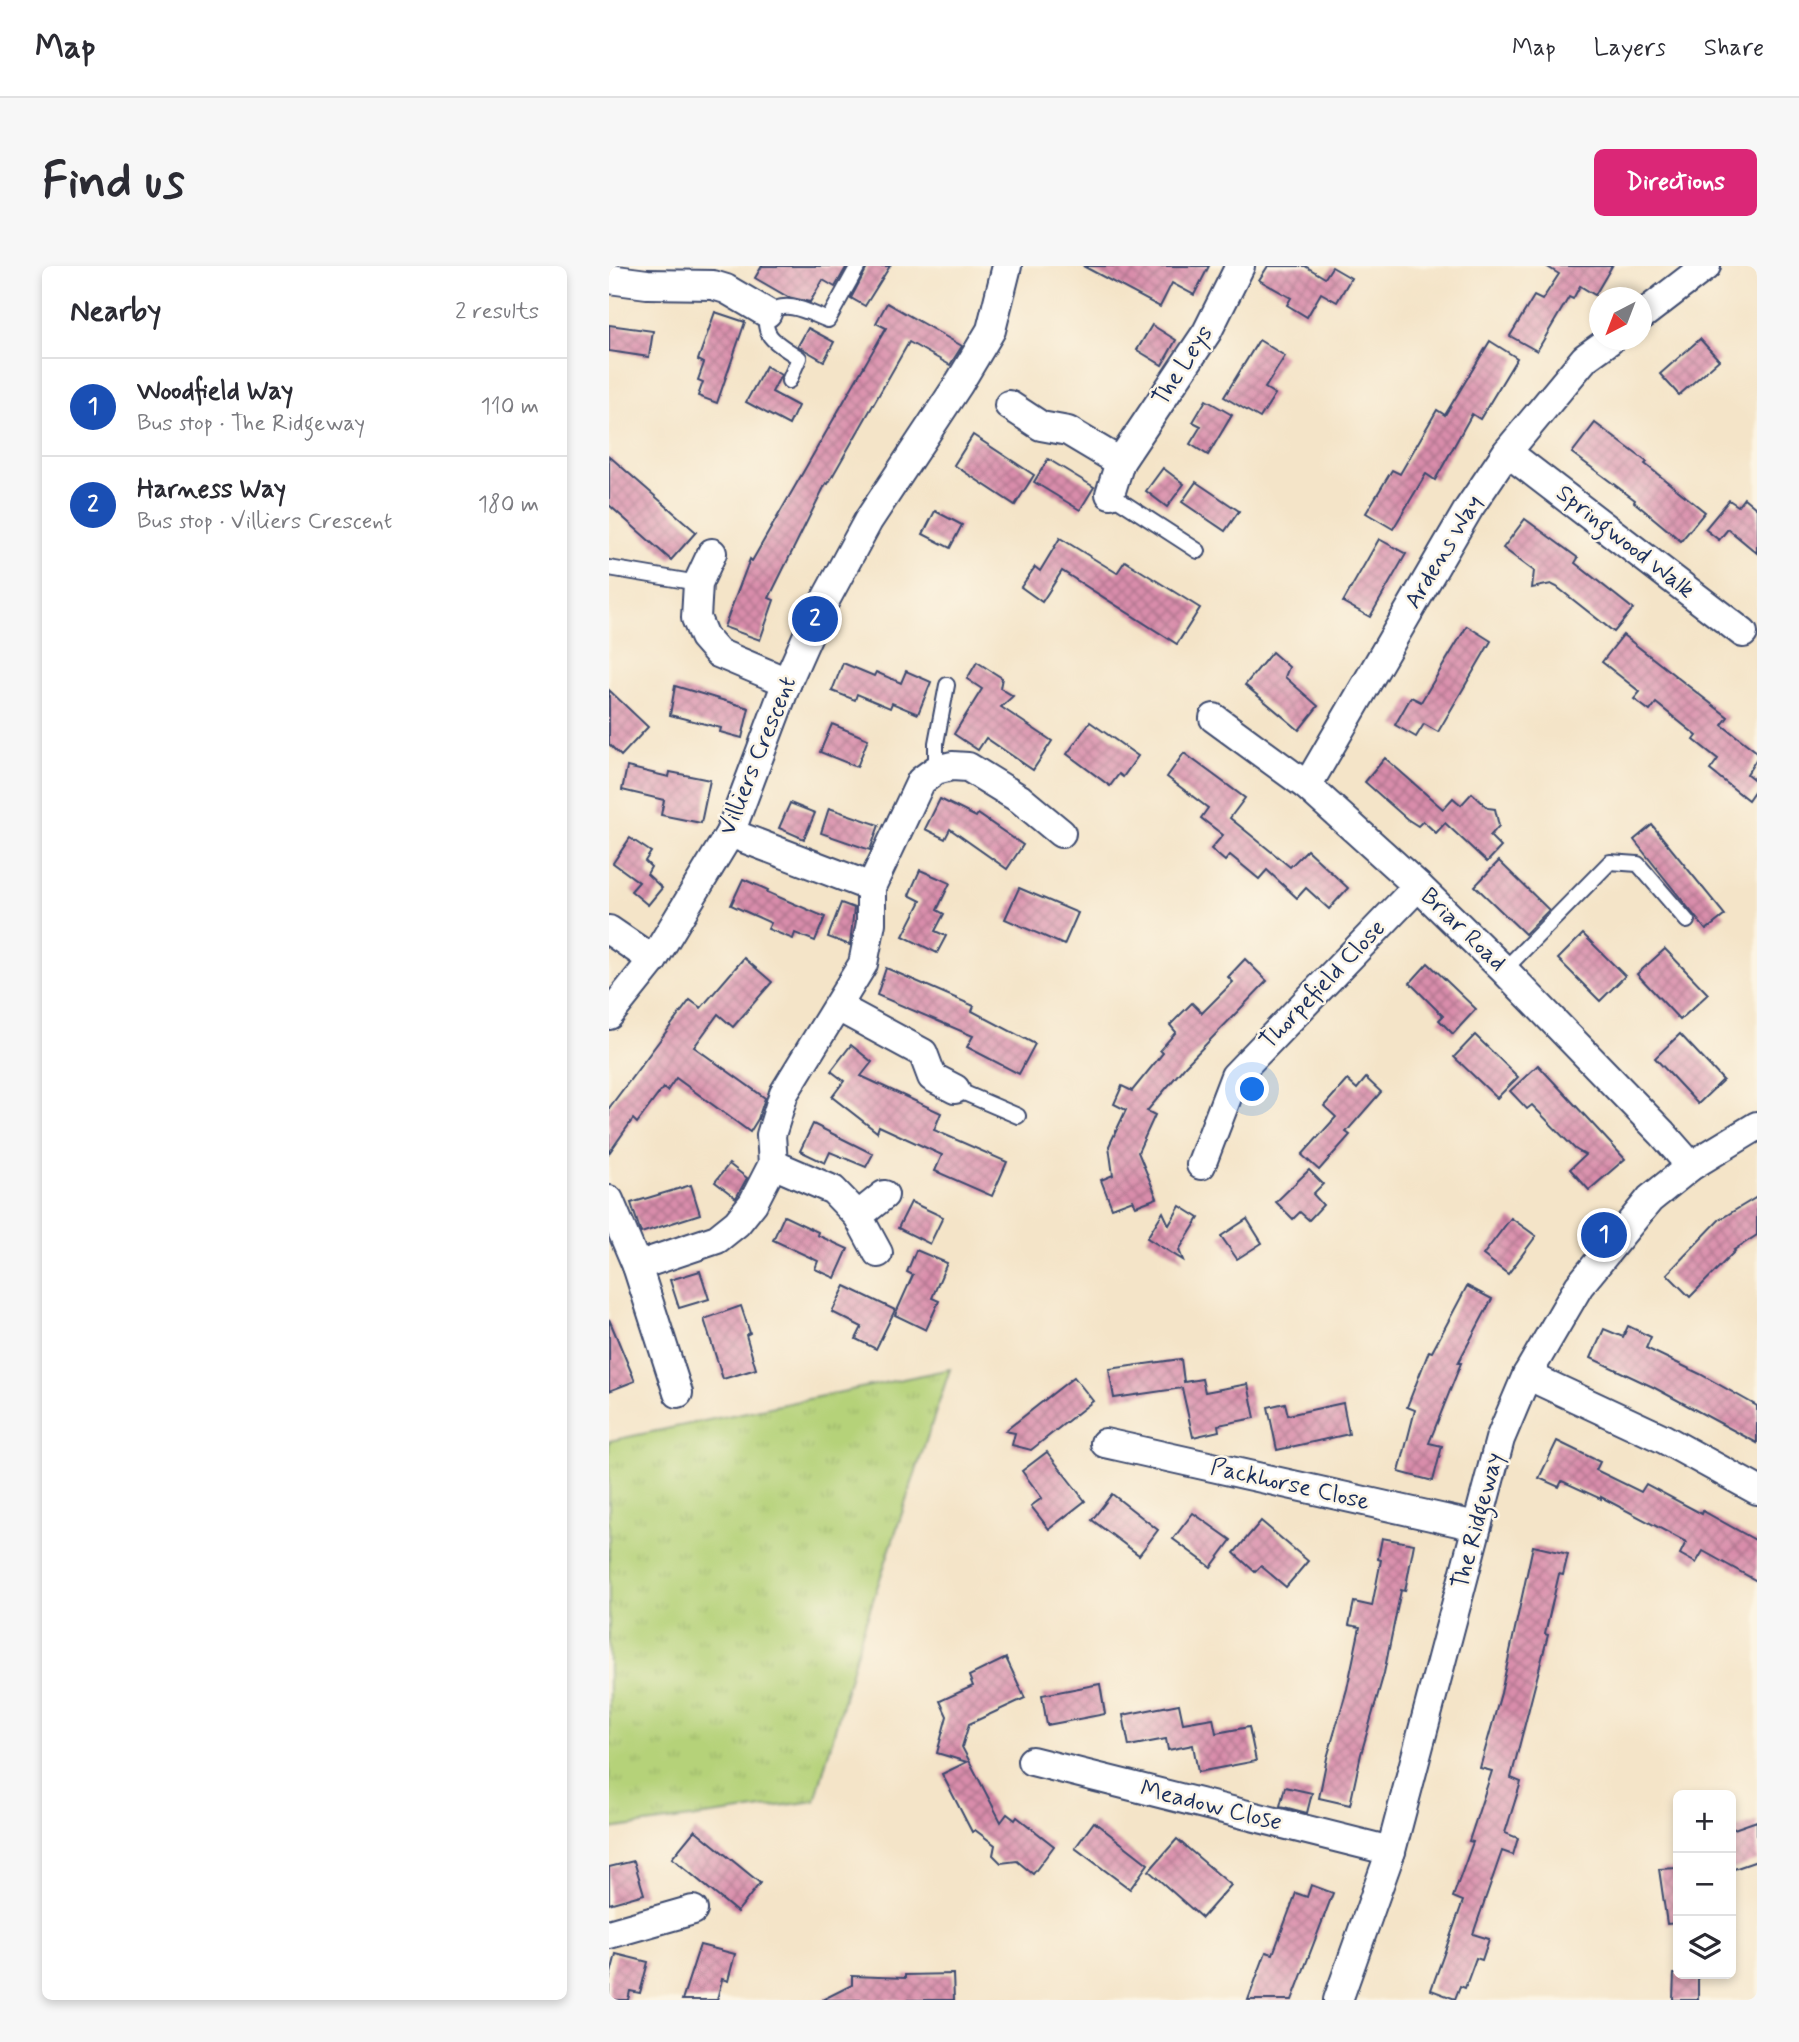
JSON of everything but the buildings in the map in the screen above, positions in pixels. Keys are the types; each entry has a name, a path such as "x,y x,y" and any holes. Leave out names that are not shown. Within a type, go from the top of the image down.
{"street":[{"name":"Villiers Crescent","path":"609,1015 653,960 730,833 787,682 815,619 867,521 958,385 991,330 1007,266"},
{"name":"The Leys","path":"1110,494 1120,462 1207,331 1240,266"},
{"path":"1652,308 1706,266"},
{"path":"609,279 647,284 716,275 726,289 767,313"},
{"name":"Ardens Way","path":"1307,786 1469,508 1507,452 1585,358 1596,350"},
{"path":"1009,405 1041,426 1068,431 1120,462"},
{"name":"Springwood Walk","path":"1507,452 1743,633"},
{"path":"712,553 698,583 697,618 704,637 718,653 787,682"},
{"name":"Briar Road","path":"1214,718 1307,786 1418,886 1504,970 1691,1166"},
{"path":"637,1266 717,1239 737,1223 753,1203 773,1164 771,1135 784,1093 863,964 871,923 871,887 921,781 936,770 952,766 968,767 1020,799 1061,833"},
{"path":"730,833 871,887"},
{"name":"Thorpefield Close","path":"1201,1165 1235,1076 1418,886"},
{"path":"609,930 653,960"},
{"path":"838,1007 923,1053 932,1077 955,1089"},
{"name":"The Ridgeway","path":"1338,2000 1391,1851 1500,1439 1527,1374 1579,1286 1650,1199 1691,1166 1757,1126"},
{"path":"773,1164 833,1189 858,1216 878,1253"},
{"path":"858,1216 884,1195"},
{"path":"609,1200 637,1266 678,1393"},
{"path":"1527,1374 1664,1439 1757,1490"},
{"name":"Packhorse Close","path":"1104,1444 1476,1526"},
{"name":"Meadow Close","path":"1032,1762 1391,1851"},
{"path":"609,1934 693,1910"}],"lane":[{"path":"789,381 799,358 768,335 764,325 767,313 776,307 788,305 828,320 858,266"},
{"path":"1110,494 1198,551"},
{"path":"609,568 698,583"},
{"path":"936,770 936,743 947,685"},
{"path":"1504,970 1610,862 1638,864 1686,921"},
{"path":"955,1089 1018,1116"}],"green space":[{"path":"950,1369 862,1633 815,1801 609,1829 609,1441"}],"place":[{"name":"Harness Way","path":"815,619"},
{"name":"Woodfield Way","path":"1604,1235"}]}
